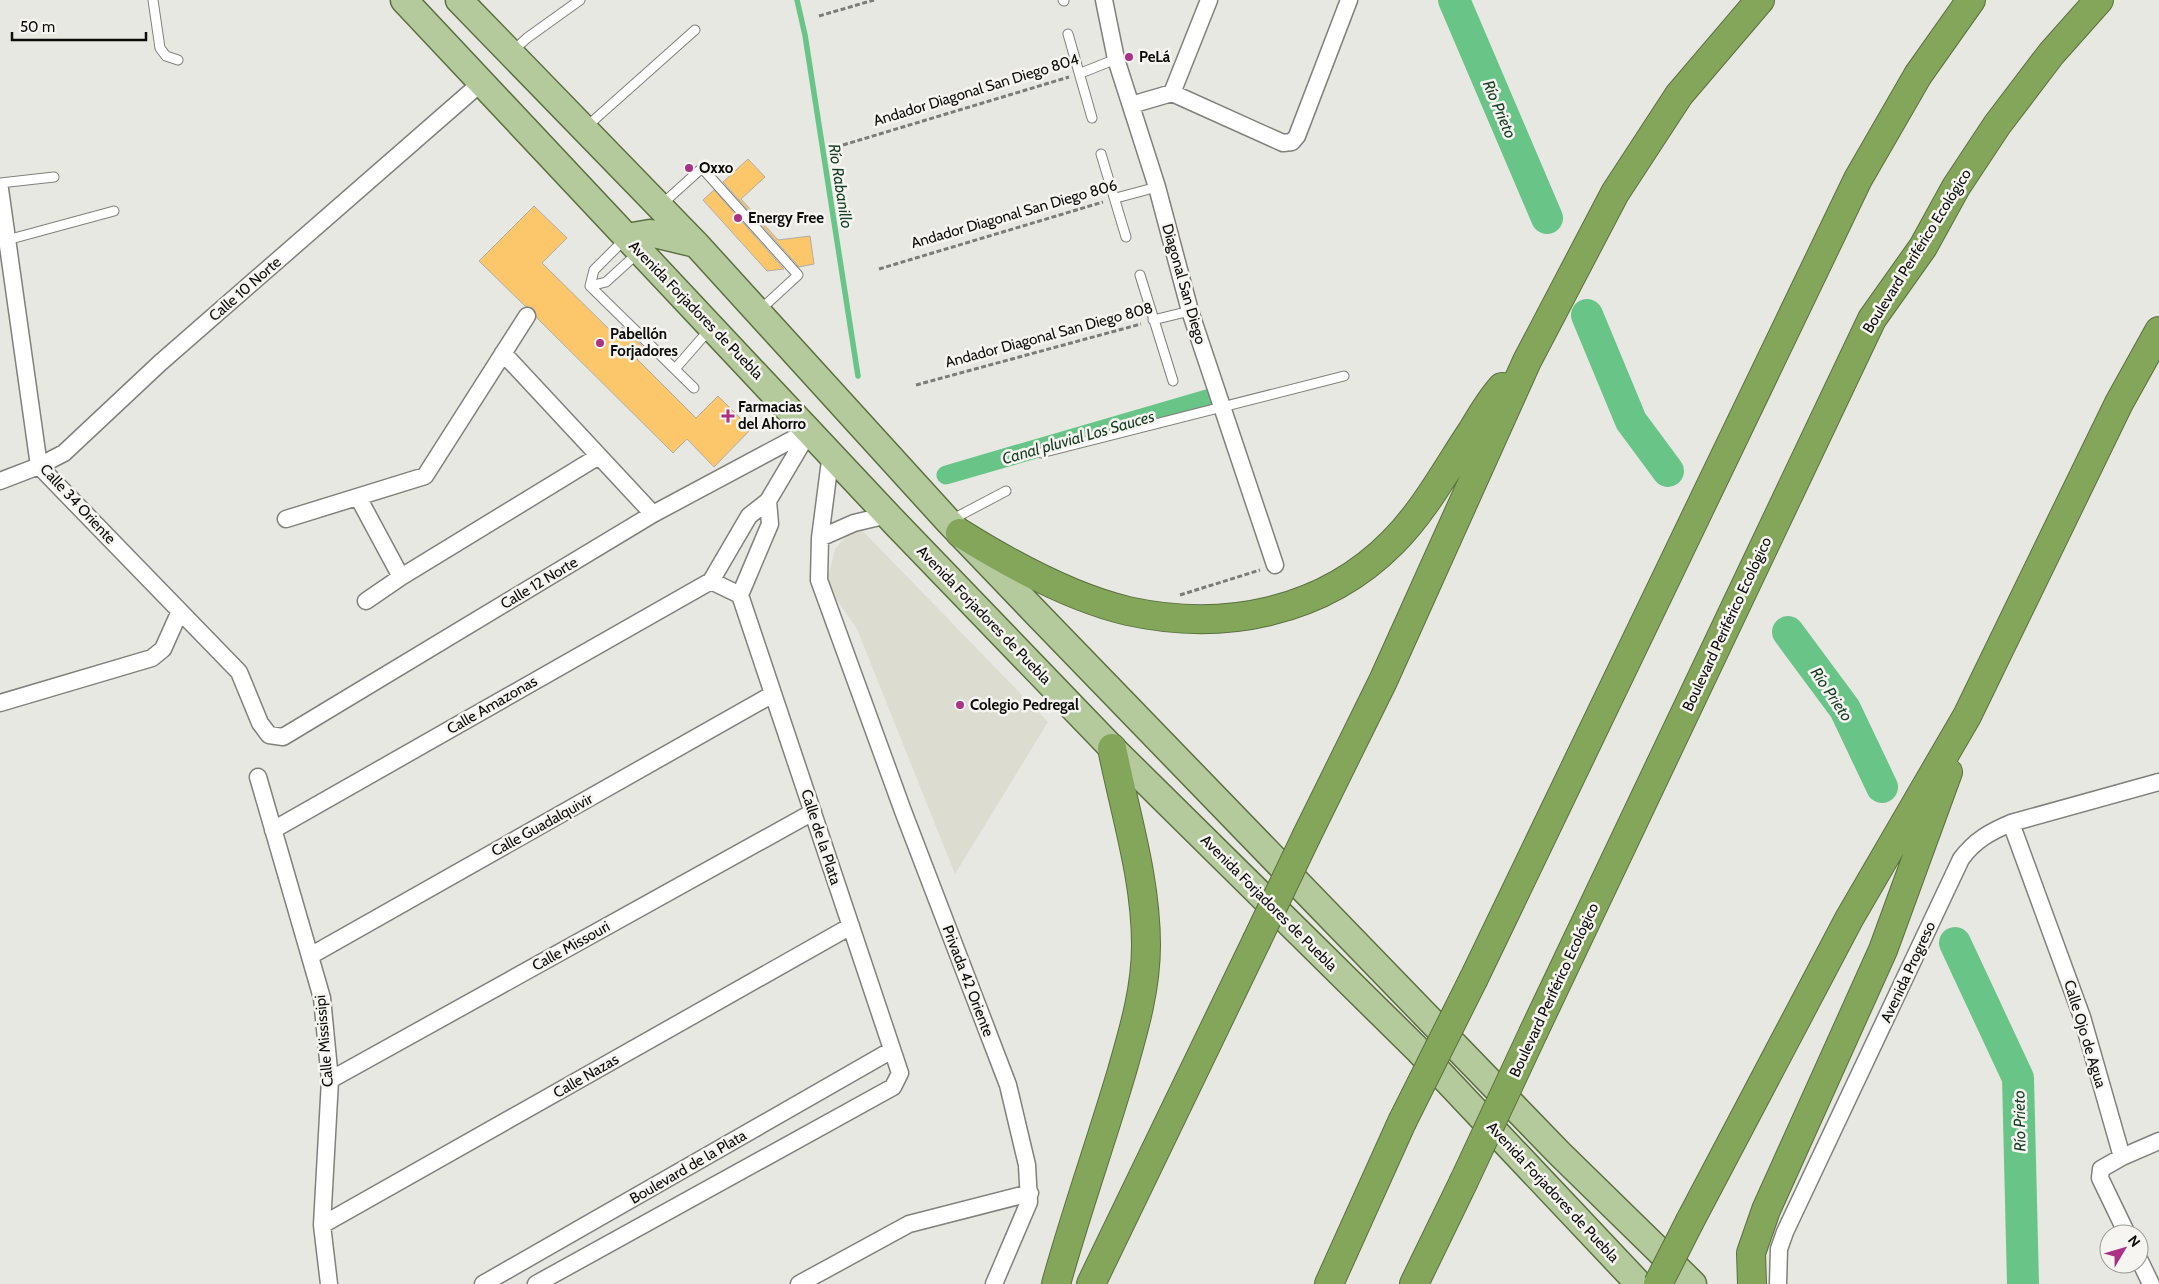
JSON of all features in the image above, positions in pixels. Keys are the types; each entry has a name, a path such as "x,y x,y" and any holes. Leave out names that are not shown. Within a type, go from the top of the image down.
{"highway":[{"path":"1090,1284 1383,681 1527,361 1615,192 1679,95 1734,33 1760,0"},
{"path":"1329,1284 1402,1122 1474,978 1858,179 1918,75 1971,0"},
{"name":"Boulevard Periférico Ecológico","path":"1414,1284 1872,319 1923,247 1956,187 1997,125 2052,54 2099,0"},
{"path":"1658,1284 1849,919 1967,716 2119,403 2159,331"},
{"path":"954,528 1022,568 1089,598 1129,611 1165,618 1209,620 1240,618 1288,607 1316,597 1339,583 1394,542 1428,498 1495,395 1527,361"},
{"path":"1752,1284 1751,1253 1766,1210 1883,950 1967,716"},
{"path":"1056,1284 1119,1081 1140,1005 1144,976 1146,918 1142,886 1112,748"}],"main road":[{"name":"Avenida Forjadores de Puebla","path":"404,0 633,244 713,326 888,515 1112,748 1419,1051 1639,1284"},
{"name":"Avenida Forjadores de Puebla","path":"459,0 696,244 954,528 1559,1153 1693,1284"},
{"path":"633,244 650,233 696,244"}],"street":[{"name":"Diagonal San Diego","path":"1104,0 1116,59 1157,187 1190,310 1275,565"},
{"path":"1172,93 1209,0"},
{"path":"1131,105 1172,93 1283,142 1292,142 1297,136 1349,0"},
{"name":"Calle 10 Norte","path":"0,481 64,454 160,363 482,82"},
{"name":"Calle 34 Oriente","path":"0,189 39,466 239,672 260,723 270,735"},
{"path":"286,519 426,476 526,316"},
{"path":"503,353 654,514"},
{"path":"768,501 770,524 740,595 711,581 749,516 768,501 810,430"},
{"name":"Calle 12 Norte","path":"270,735 283,736 654,514 810,430"},
{"name":"Privada 42 Oriente","path":"831,453 820,538 819,580 903,811 1008,1085 1027,1165 1030,1192"},
{"path":"366,601 401,577 599,456"},
{"path":"358,497 401,577"},
{"path":"820,538 854,523 888,515"},
{"name":"Calle Amazonas","path":"273,830 711,581"},
{"name":"Calle de la Plata","path":"740,595 900,1073 898,1080"},
{"path":"0,703 152,658 163,649 180,611"},
{"name":"Calle Guadalquivir","path":"310,956 773,694"},
{"name":"Calle Mississipi","path":"258,777 322,998 330,1080 322,1225 328,1284"},
{"name":"Avenida Progreso","path":"1778,1284 1779,1248 1785,1232 1961,859 1984,836 2011,823 2159,782"},
{"name":"Calle Missouri","path":"330,1080 812,812"},
{"name":"Calle Ojo de Agua","path":"2011,823 2082,1017 2122,1157"},
{"name":"Calle Nazas","path":"322,1225 851,926"},
{"name":"Boulevard de la Plata","path":"483,1284 892,1050"},
{"name":"Boulevard de la Plata","path":"536,1284 893,1086 898,1080"},
{"path":"2122,1224 2100,1178 2101,1170 2122,1157 2159,1141"},
{"path":"799,1284 909,1224 1030,1192 1029,1202 994,1284"}],"lane":[{"path":"152,0 160,48 166,56 178,60"},
{"path":"510,53 527,38 580,0"},
{"path":"585,128 695,30"},
{"path":"1068,34 1081,73 1092,118"},
{"name":"Andador Diagonal San Diego 804","path":"1081,73 1116,59"},
{"path":"1101,154 1116,198 1126,237"},
{"path":"660,206 702,168 798,275 758,312"},
{"path":"0,183 54,177"},
{"name":"Andador Diagonal San Diego 806","path":"1116,198 1157,187"},
{"path":"7,240 114,211"},
{"path":"590,286 594,270 633,244"},
{"path":"590,286 606,282 633,244"},
{"path":"1140,275 1173,380"},
{"path":"590,286 694,388"},
{"name":"Andador Diagonal San Diego 808","path":"1154,320 1190,310"},
{"path":"675,369 713,326"},
{"path":"1042,453 1344,376"},
{"path":"954,528 956,516 1006,491"}],"path":[{"path":"819,16 874,0"},
{"name":"Andador Diagonal San Diego 804","path":"843,145 1081,73"},
{"name":"Andador Diagonal San Diego 806","path":"879,269 1116,198"},
{"name":"Andador Diagonal San Diego 808","path":"916,385 1154,320"},
{"path":"1174,597 1275,565"}],"shaded area":[{"name":"Colegio Pedregal","path":"857,525 1048,722 955,874 857,629 830,590 828,578 835,549"}],"building":[{"path":"748,159 765,177 741,199 778,240 810,236 814,264 799,267 723,182"},
{"path":"714,190 784,269 767,271 703,200"},
{"name":"Pabellón Forjadores","path":"534,206 567,238 542,263 615,335 622,327 646,350 637,359 696,418 718,396 751,429 714,467 687,439 673,453 537,318 533,308 525,306 479,261"}],"waterway":[{"name":"Río Rabanillo","path":"797,0 805,35 858,376"},
{"name":"Río Prieto","path":"1454,0 1547,218"},
{"name":"Río Prieto","path":"1587,315 1631,421 1668,471"},
{"name":"Canal pluvial Los Sauces","path":"946,475 1210,398"},
{"name":"Río Prieto","path":"1788,632 1845,709 1882,787"},
{"name":"Río Prieto","path":"1955,943 2018,1078 2023,1284"}],"place":[{"name":"PeLá","path":"1129,57"},
{"name":"Oxxo","path":"689,168"},
{"name":"Energy Free","path":"738,218"},
{"name":"Pabellón Forjadores","path":"600,343"},
{"name":"Farmacias del Ahorro","path":"728,416"},
{"name":"Colegio Pedregal","path":"960,705"}]}
